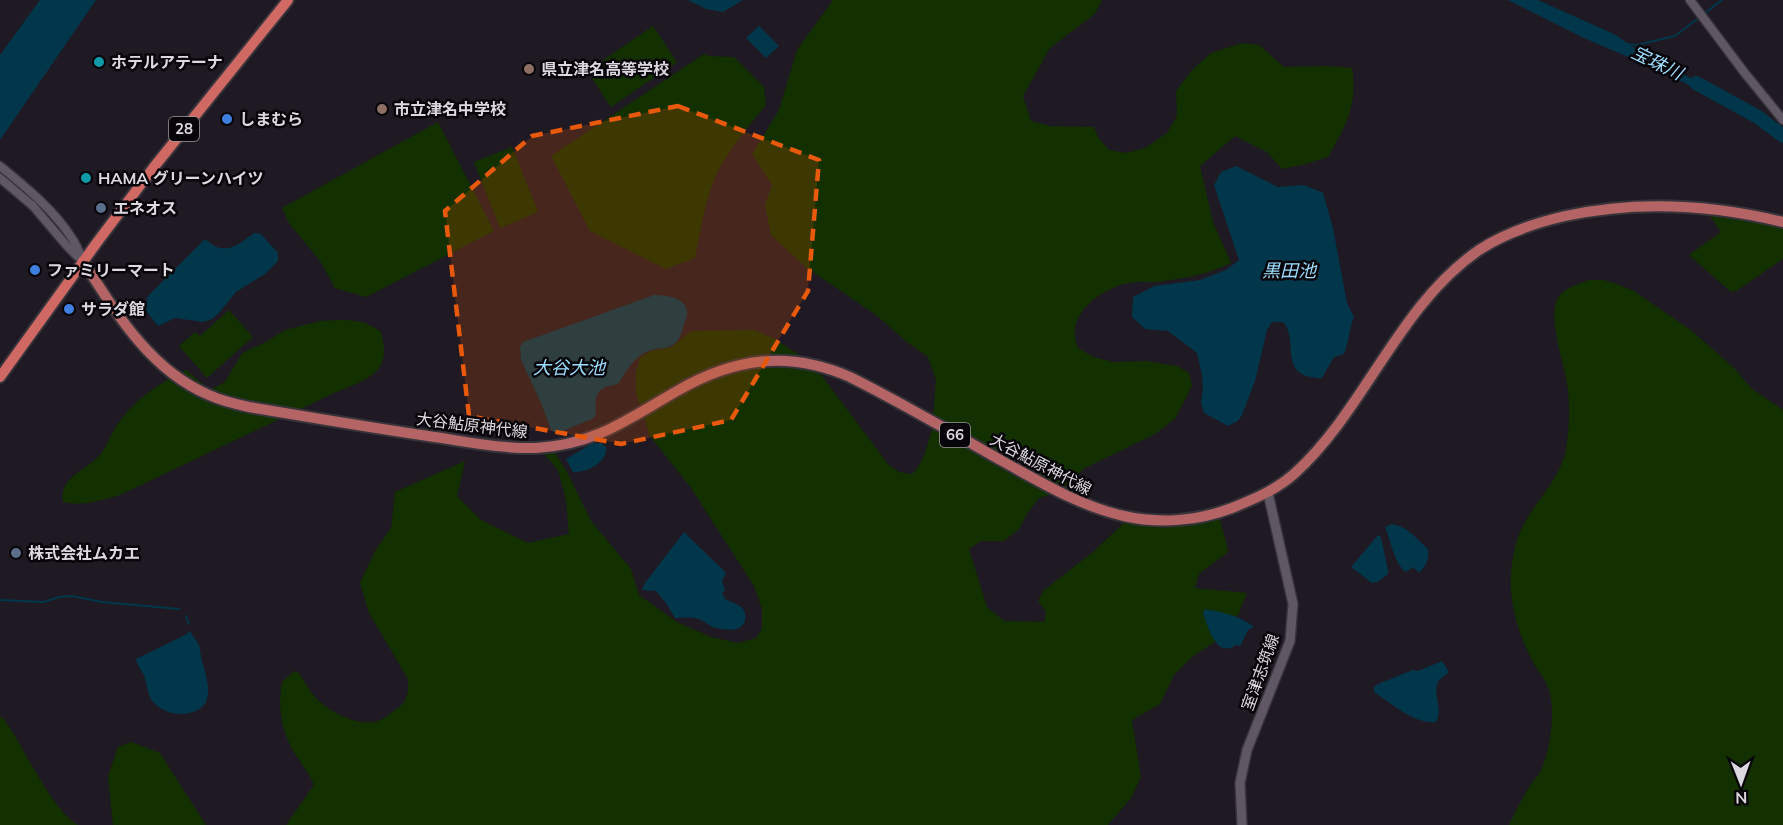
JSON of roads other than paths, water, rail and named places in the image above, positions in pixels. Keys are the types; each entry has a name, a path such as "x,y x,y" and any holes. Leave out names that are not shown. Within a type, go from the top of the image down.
{"highway":[{"name":"28","path":"0,377 154,167 288,0"}],"main road":[{"name":"大谷鮎原神代線","path":"83,261 126,325 155,359 185,382 207,394 249,407 491,445 535,448 570,444 605,432 692,383 725,369 756,362 792,360 821,366 850,377 1085,505 1125,517 1161,520 1208,516 1268,493 1293,475 1343,416 1427,297 1479,250 1505,236 1532,224 1587,212 1648,205 1706,207 1783,222"},
{"name":"室津志筑線","path":"1242,825 1240,783 1247,750 1290,641 1292,625 1291,596 1268,493"}],"street":[{"path":"1692,2 1783,120"},
{"path":"0,166 25,186 57,220 73,240 83,261"},
{"path":"0,178 33,206 83,261"}],"water":[{"path":"40,0 96,0 0,140 0,55"},
{"path":"688,0 743,0 723,12 706,9"},
{"name":"宝珠川","path":"1508,0 1538,0 1614,34 1642,53 1714,90 1706,94"},
{"path":"759,26 779,46 766,58 746,38"},
{"name":"黒田池","path":"1236,166 1278,187 1304,185 1323,193 1333,228 1347,303 1354,317 1344,354 1334,357 1322,378 1299,372 1294,365 1288,330 1283,322 1272,322 1267,330 1255,381 1242,415 1238,421 1228,426 1204,413 1201,403 1202,375 1197,353 1168,331 1145,329 1132,317 1133,297 1154,286 1200,280 1226,270 1239,260 1214,185 1221,172"},
{"path":"254,233 261,234 278,253 278,261 265,274 236,292 212,319 203,322 175,318 158,326 144,308 148,296 205,239 218,247 230,248"},
{"name":"大谷大池","path":"654,295 676,298 687,309 687,318 677,341 669,347 651,350 640,355 619,383 600,390 596,400 596,415 592,419 558,433 551,430 521,360 520,347 523,342"},
{"path":"601,443 606,447 606,452 600,462 584,471 573,472 566,459 591,444"},
{"path":"1392,524 1407,530 1428,549 1427,561 1420,572 1413,567 1406,572 1399,564 1385,527"},
{"path":"684,532 726,573 722,581 725,590 722,593 725,599 744,611 745,620 741,627 733,630 724,629 713,627 698,619 675,618 656,591 642,590"},
{"path":"1378,535 1381,537 1388,574 1372,583 1351,567"},
{"path":"1205,609 1237,617 1254,627 1248,630 1240,646 1223,648 1218,645 1210,633 1203,613"},
{"path":"190,631 200,647 208,695 201,708 193,712 174,713 162,709 153,702 136,659"},
{"path":"1442,661 1449,672 1439,681 1437,687 1439,712 1436,722 1412,717 1374,692 1374,687 1378,684"}],"waterway":[{"path":"1627,44 1637,45 1675,36 1722,0"},
{"name":"宝珠川","path":"1696,83 1758,117 1783,136"},
{"path":"0,600 44,602 72,596 102,602 179,609"},
{"path":"186,616 189,624"}],"place":[{"name":"ホテルアテーナ","path":"99,62"},
{"name":"県立津名高等学校","path":"529,69"},
{"name":"市立津名中学校","path":"382,109"},
{"name":"しまむら","path":"227,119"},
{"name":"HAMA グリーンハイツ","path":"86,178"},
{"name":"エネオス","path":"101,208"},
{"name":"ファミリーマート","path":"35,270"},
{"name":"サラダ館","path":"69,309"},
{"name":"株式会社ムカエ","path":"16,553"}]}
